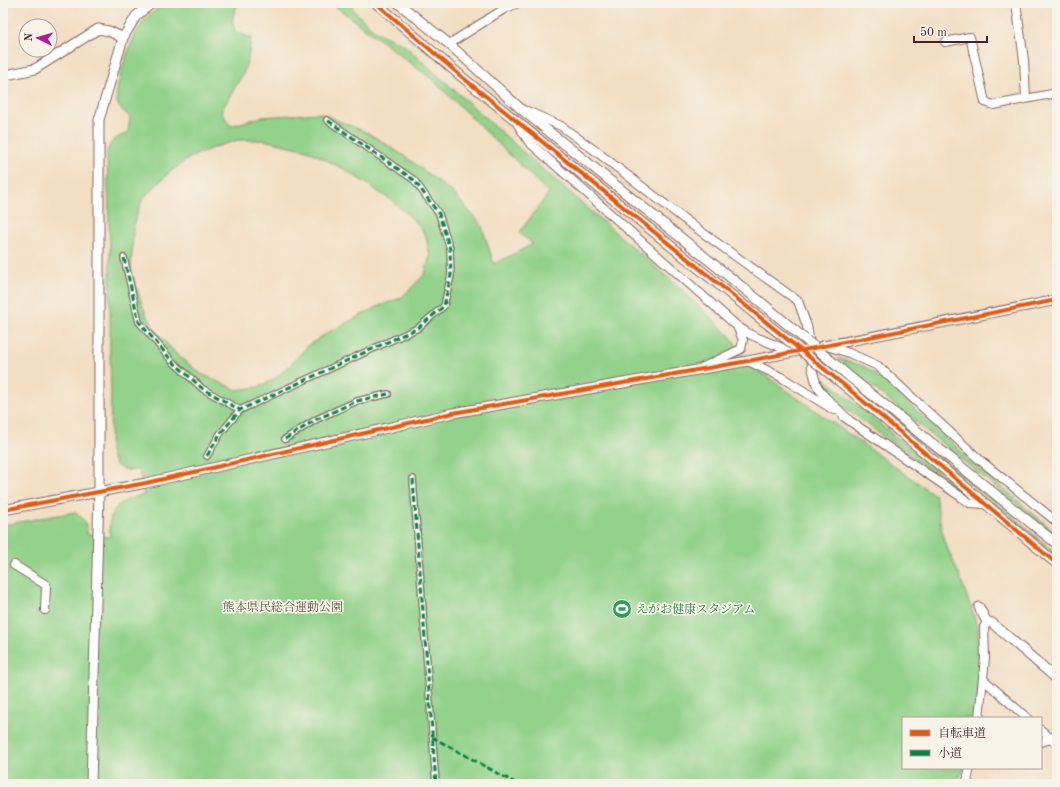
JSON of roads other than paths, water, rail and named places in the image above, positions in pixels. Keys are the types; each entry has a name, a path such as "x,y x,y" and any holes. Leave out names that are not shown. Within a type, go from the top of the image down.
{"street":[{"path":"91,784 99,492 99,120 123,38 136,16 152,3"},
{"path":"376,3 462,77 844,385 1057,564"},
{"path":"398,3 449,44 521,109 762,303 850,377 1057,544"},
{"path":"449,44 504,9 518,3"},
{"path":"1016,3 1024,60 1026,98"},
{"path":"3,74 11,74 35,69 98,29 109,31 123,38"},
{"path":"945,42 970,37 985,102 994,106 1026,98 1057,93"},
{"path":"521,109 560,126 597,152 692,225 798,301 807,326 811,349 812,368 817,386 825,397 848,419"},
{"path":"514,119 529,142 737,326 751,335 792,352"},
{"path":"207,456 220,434 240,410 418,328 444,306 452,275 450,249 439,214 414,180 327,120"},
{"path":"124,258 139,322 172,360 203,389 240,410"},
{"path":"3,510 146,484 454,413 748,361 1057,300"},
{"path":"697,370 741,349 743,340 737,326"},
{"path":"824,345 849,353 878,366 981,461 1057,522"},
{"path":"748,361 781,377 848,419 885,446 970,503 984,504"},
{"path":"285,439 317,420 357,401 388,394"},
{"path":"412,479 436,784"},
{"path":"14,565 46,586 45,610"},
{"path":"979,607 987,622 992,623 1057,678"},
{"path":"979,717 984,680 984,627 987,622"},
{"path":"984,680 1026,717"},
{"path":"1042,731 1055,739"},
{"path":"1042,742 1055,739"},
{"path":"967,783 970,769"}],"place":[{"name":"えがお健康スタジアム","path":"622,609"}],"park label":[{"name":"熊本県民総合運動公園","path":"283,607"}]}
